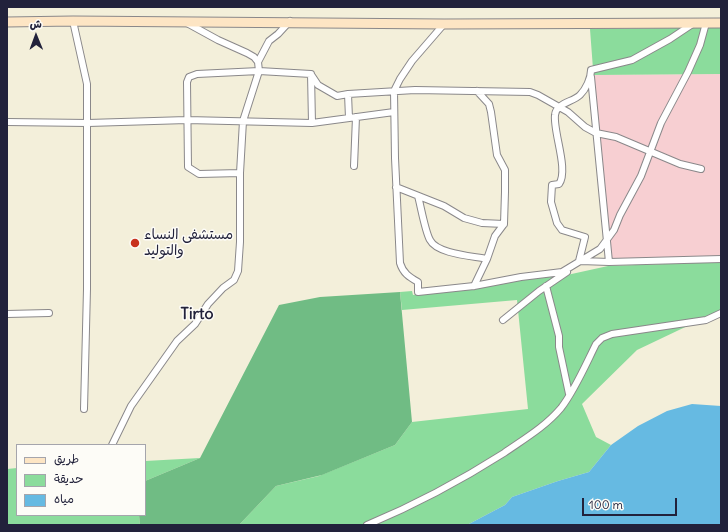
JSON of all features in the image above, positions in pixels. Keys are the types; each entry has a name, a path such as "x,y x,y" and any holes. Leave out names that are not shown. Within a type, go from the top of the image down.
{"main road":[{"path":"7,22 73,21 444,24 721,23"}],"street":[{"path":"73,21 87,84 87,289 84,409"},
{"path":"112,444 131,406 177,341 195,324 208,304 223,288 234,280 238,271 240,242 240,173 243,121 259,71 258,62 254,57 247,53 218,40 186,22"},
{"path":"258,62 269,41 290,22"},
{"path":"609,262 591,70 632,60 670,39 694,23"},
{"path":"444,24 412,61 394,91 396,187 400,263 402,269 407,275 418,282 418,292 474,286 521,277 562,272 600,249 614,230 620,215 641,176 661,123 688,72 700,45 706,23"},
{"path":"240,173 199,174 188,167 187,82 189,77 197,74 259,71 311,74"},
{"path":"311,74 318,85 337,96 394,91 440,90 530,92 538,94 568,112 585,128 596,133 616,137 680,164 701,169"},
{"path":"311,74 312,123"},
{"path":"503,320 546,286 562,276 579,261 584,237 562,230 557,223 551,202 552,185 559,184 562,178 561,155 555,112 559,107 580,95 591,77"},
{"path":"474,286 488,259 495,236 504,224 505,192 505,170 497,155 494,124 489,104 478,91"},
{"path":"348,94 348,118"},
{"path":"7,122 88,123 187,120 312,123 394,112"},
{"path":"354,166 356,117"},
{"path":"396,187 444,206 464,218 482,223 504,224"},
{"path":"418,196 430,241 438,248 488,259"},
{"path":"579,261 609,262 721,259"},
{"path":"546,286 559,336 559,347 569,394"},
{"path":"7,314 49,313"},
{"path":"367,525 410,507 473,472 534,433 549,421 562,407 596,344 602,338 612,334 706,320 721,313"}],"shaded area":[{"path":"721,74 721,257 612,259 594,75"}],"green space":[{"path":"691,27 721,27 721,74 594,75 594,72 632,61"},
{"path":"684,28 631,58 593,69 590,29"},
{"path":"721,262 721,310 637,350 582,404 596,437 611,445 589,472 512,497 505,505 467,525 239,525 276,486 319,476 395,445 412,422 528,409 517,300 402,310 400,292 412,291 413,295 523,279 567,275 608,266"},
{"path":"400,292 412,422 395,445 322,475 276,486 239,525 140,525 139,516 146,516 146,481 200,458 279,305 320,297"},
{"path":"200,458 146,481 146,461"},
{"path":"16,468 16,516 139,516 140,525 7,525 7,469"}],"water":[{"path":"692,404 721,406 721,525 467,525 505,505 512,497 589,472 611,445 638,426 667,411"}],"place":[{"name":"مستشفى النساء والتوليد","path":"135,243"}],"district":[{"name":"Tirto","path":"197,314"}]}
